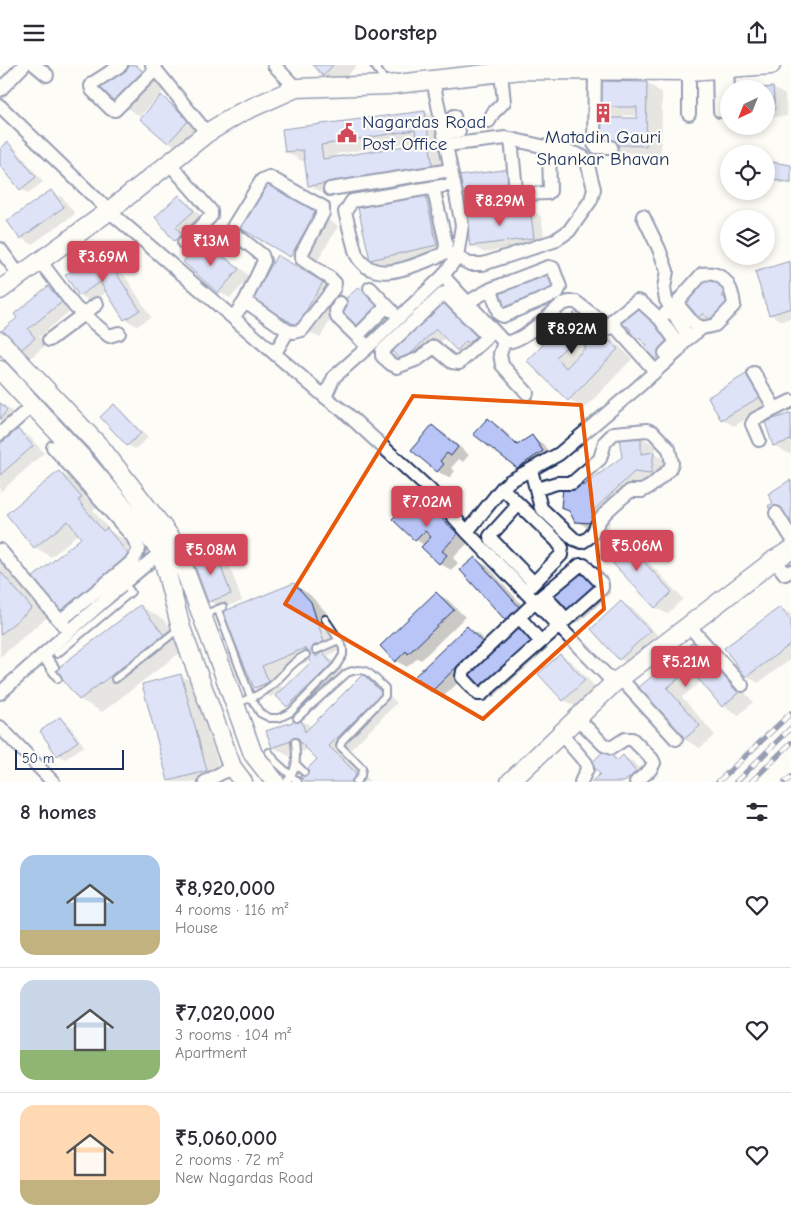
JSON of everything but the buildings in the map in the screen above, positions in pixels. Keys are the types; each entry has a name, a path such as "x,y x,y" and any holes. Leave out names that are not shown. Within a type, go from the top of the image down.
{"main road":[{"path":"0,290 109,211 207,133 240,113 296,88 388,85 501,73 529,68 595,70 723,69 771,65"},
{"path":"0,341 101,447 167,547 214,611 234,704 253,754 275,782"},
{"path":"0,370 114,507 167,547 181,628 232,767 243,782"},
{"path":"510,782 617,681 774,560 791,549"}],"street":[{"path":"1,91 24,65"},
{"path":"36,65 47,75"},
{"path":"120,65 91,86 92,90 111,109 114,110 154,67 207,133"},
{"path":"274,65 296,88"},
{"path":"689,68 690,114"},
{"path":"723,69 723,80"},
{"path":"595,70 594,144 596,147 611,147"},
{"path":"489,121 493,113 504,102 501,73"},
{"path":"433,80 451,135"},
{"path":"0,105 109,211 346,413 430,490 467,532 529,587 617,681 676,739"},
{"path":"325,397 334,377 432,296 443,276 457,257 462,225 451,170 451,135 454,116"},
{"path":"445,251 470,265 483,264 554,241 569,231 593,195 594,189 587,162 580,155 511,139 451,135"},
{"path":"511,139 516,189 520,194 548,193 550,191 549,148"},
{"path":"169,163 211,211 210,215 184,243"},
{"path":"330,189 451,170"},
{"path":"233,318 245,301 264,261 262,255 234,233 233,227 262,180 269,177 322,207 323,213 302,253 302,259 330,277 335,283 302,330 294,332 288,331 245,301"},
{"path":"433,187 446,243 445,251 441,255 397,271 379,271 359,260 345,211 352,201 433,187 454,184"},
{"path":"643,216 667,271 664,288 666,300 675,310 702,328"},
{"path":"0,249 20,276"},
{"path":"40,261 83,315 109,336 118,333"},
{"path":"468,303 491,289 548,267 553,268 560,287 557,293 503,316 500,314 491,289"},
{"path":"653,369 678,351 685,341 702,328 715,325 734,305 730,289 718,275 711,273 702,274 680,299 675,310 660,319"},
{"path":"443,276 504,342 511,343 521,338 562,304 569,302 576,302 610,328"},
{"path":"370,288 388,306 405,318"},
{"path":"405,318 381,353 394,366 418,359 434,347 454,363 459,363 486,336 445,294 432,296"},
{"path":"467,532 502,488 510,481 560,454 601,419 653,369 674,344 676,340 660,319 641,302 637,301 613,321 613,324 653,369"},
{"path":"340,303 336,311 337,317 368,347"},
{"path":"49,340 97,304"},
{"path":"357,336 388,306"},
{"path":"675,310 685,333 685,341"},
{"path":"275,353 288,331"},
{"path":"504,342 500,355 502,365 528,393"},
{"path":"754,373 775,409"},
{"path":"759,440 752,424 755,419 791,401"},
{"path":"0,434 32,407"},
{"path":"601,419 614,433"},
{"path":"531,470 541,508 574,539 582,542 590,538 600,519 630,491 642,491 651,486 669,470 672,463 669,449 653,432 642,429 614,433 605,442 600,459 572,483 558,483 537,489"},
{"path":"53,447 77,463"},
{"path":"502,488 562,548 561,555 529,587"},
{"path":"519,504 490,536 504,558 529,587"},
{"path":"60,621 127,566 136,554 138,549 132,536 114,507"},
{"path":"776,513 791,537"},
{"path":"0,693 48,655 69,632 83,626 124,583 167,547"},
{"path":"0,550 69,632"},
{"path":"774,560 785,574 791,571"},
{"path":"580,565 584,565 602,584 602,587 563,623 482,694 478,694 462,677 463,671 540,598 580,565"},
{"path":"520,617 541,642"},
{"path":"689,626 742,685"},
{"path":"578,719 604,745 610,748 625,739 632,739 652,759 654,763 650,770 636,782"},
{"path":"0,727 53,782"},
{"path":"561,734 586,763 587,769 581,782"},
{"path":"205,782 232,767"}],"lane":[{"path":"374,65 388,85"},
{"path":"214,611 251,698 260,713 270,719 279,719 291,712 336,666 343,655 343,648 325,619"},
{"path":"48,655 83,626"},
{"path":"115,679 181,628"},
{"path":"316,650 339,640"},
{"path":"48,655 55,667"},
{"path":"48,655 58,679"},
{"path":"234,704 251,698 269,687 299,658 306,655"},
{"path":"297,718 347,673 356,669 365,670 385,688 385,696 342,741 340,746 362,768 361,776 356,782"},
{"path":"286,782 292,776 296,764 295,743"},
{"path":"269,752 276,762 298,782"},
{"path":"296,764 304,772"}],"highlighted area":[{"path":"413,396 581,405 604,609 483,719 285,604"}],"railway":[{"path":"718,782 791,713"},
{"path":"736,782 791,728"},
{"path":"751,782 791,743"},
{"path":"785,782 791,777"}],"place":[{"name":"Matadin Gauri Shankar Bhavan","path":"603,113"},
{"name":"Nagardas Road Post Office","path":"347,133"}]}
